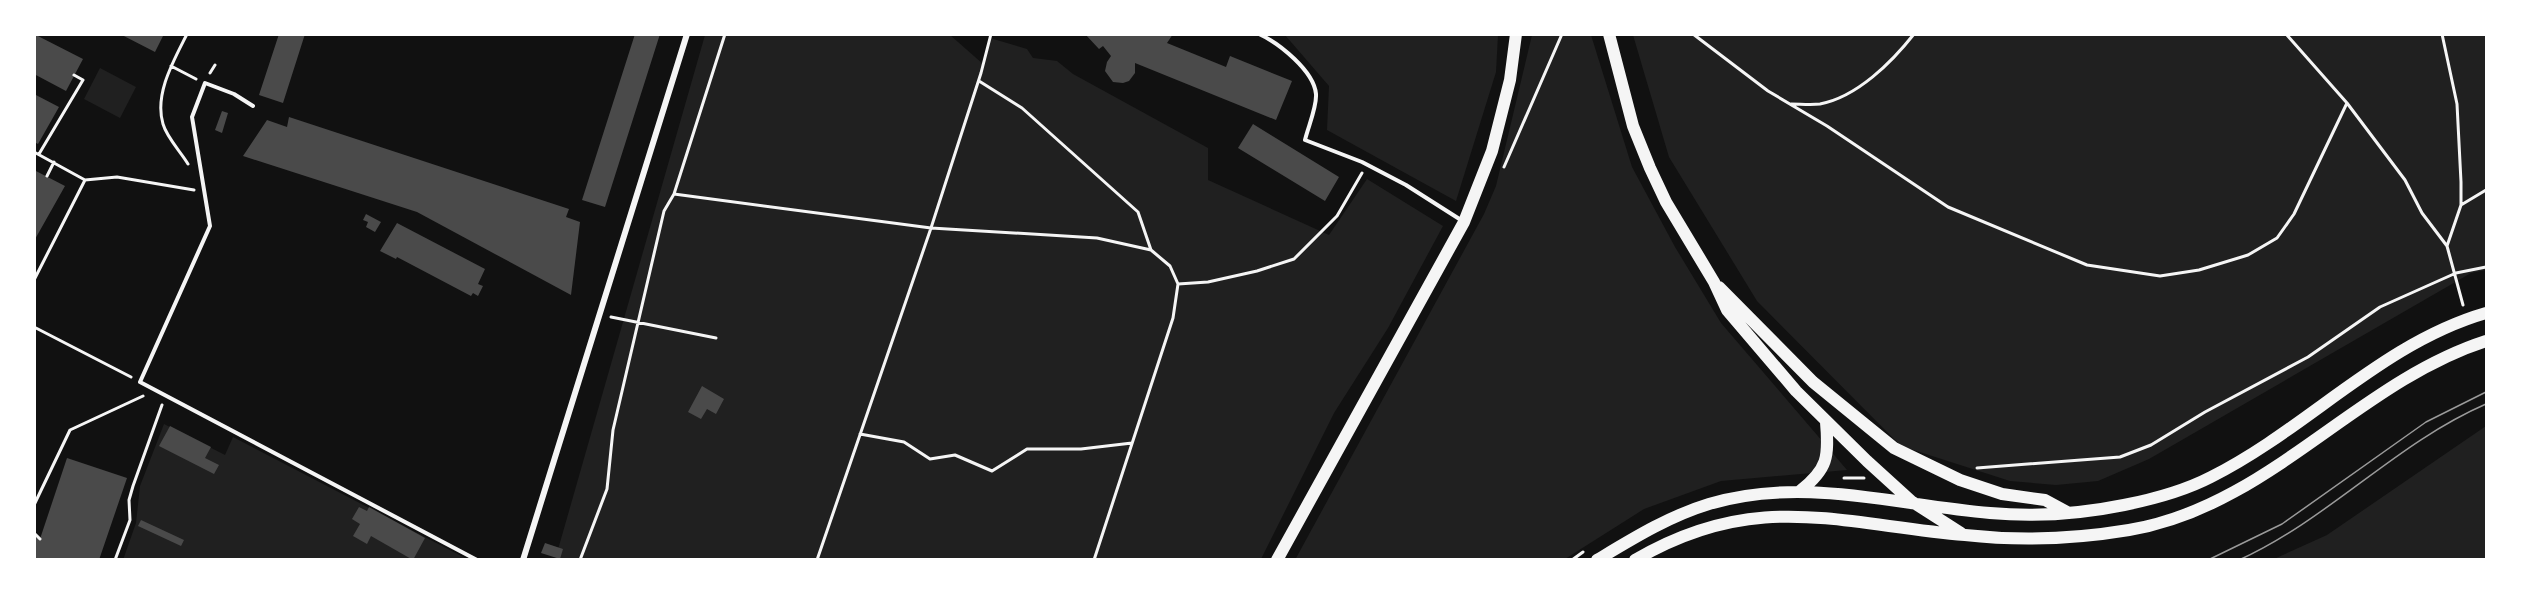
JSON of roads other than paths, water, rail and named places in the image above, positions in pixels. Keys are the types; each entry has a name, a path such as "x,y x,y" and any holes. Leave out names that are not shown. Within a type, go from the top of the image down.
{"main road":[{"path":"1277,560 1464,222 1492,151 1510,80 1516,34"},
{"path":"1609,34 1633,126 1650,168 1692,247 1714,282 1727,310 1826,422 1875,469 1911,501 1965,536"},
{"path":"1714,282 1742,307 1813,382 1894,448 1960,480 2002,494 2045,500 2070,514"},
{"path":"1597,560 1640,534 1708,504 1764,493 1800,491 1911,501 1991,513 2070,514 2156,498 2209,479 2291,428 2382,363 2439,329 2487,313"},
{"path":"1635,560 1713,525 1773,515 1828,516 1965,536 2060,538 2145,527 2194,511 2266,475 2414,372 2449,354 2487,341"},
{"path":"1800,491 1818,477 1828,451 1826,422"}],"street":[{"path":"524,560 687,34"}],"lane":[{"path":"1259,34 1269,39 1303,67 1316,94 1305,140 1367,165 1406,185 1464,222"},
{"path":"253,106 234,94 205,83 192,117 210,226 140,382 477,560"}],"tram line":[{"path":"2208,560 2282,524 2426,422 2486,392"},
{"path":"2239,560 2303,524 2422,439 2486,404"}]}
